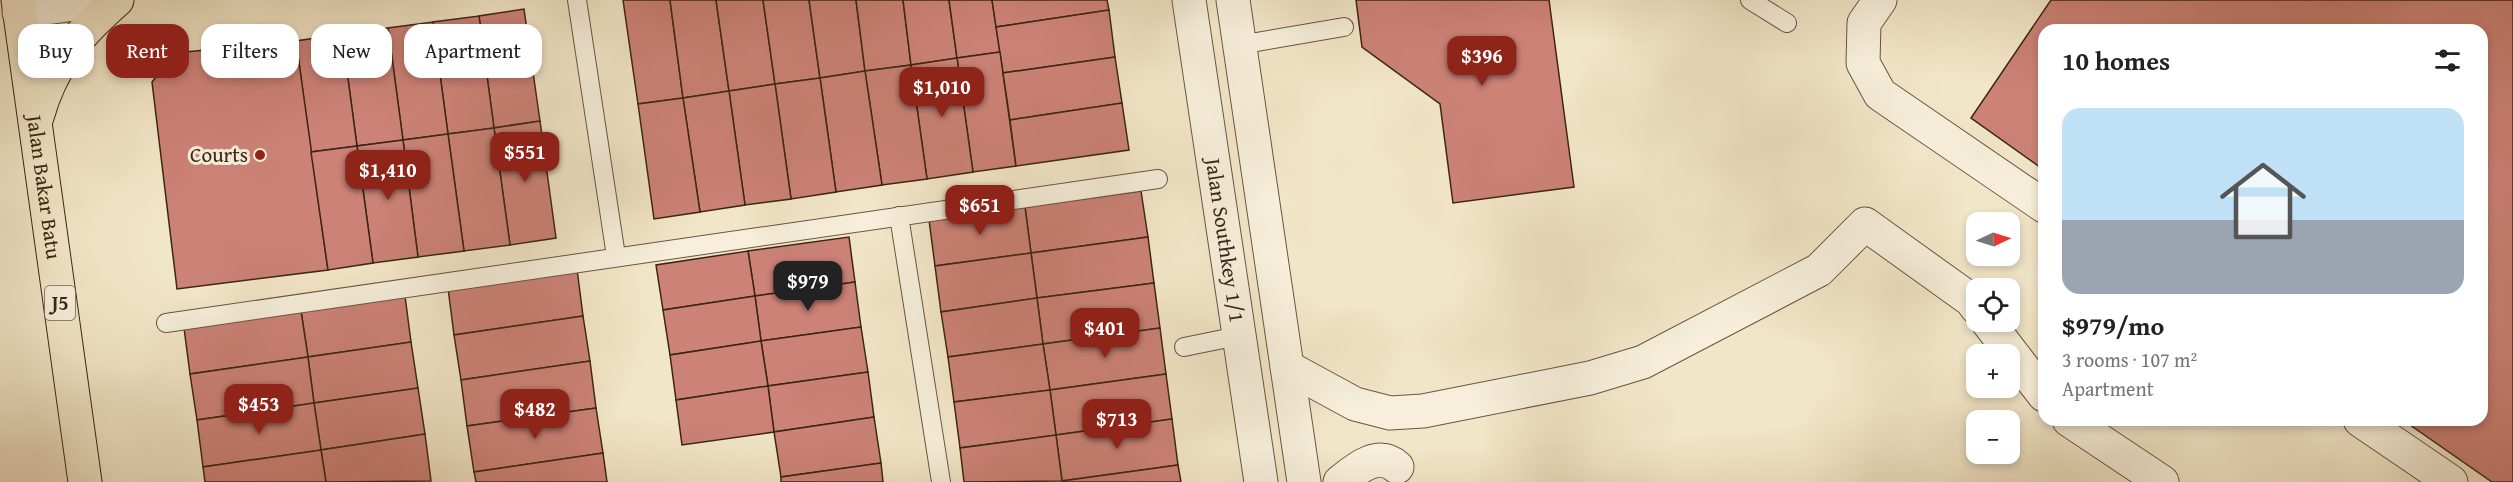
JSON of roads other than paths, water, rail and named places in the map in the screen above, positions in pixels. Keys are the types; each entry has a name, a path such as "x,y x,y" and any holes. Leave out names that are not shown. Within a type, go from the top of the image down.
{"main road":[{"path":"35,124 52,74 68,49 89,24 117,0"},
{"name":"Jalan Bakar Batu","path":"12,6 35,124 85,482"}],"street":[{"path":"12,6 101,0"},
{"name":"Jalan Southkey 1/1","path":"1189,0 1238,336 1262,482"},
{"name":"Jalan Southkey 1/1","path":"1233,0 1304,482"},
{"path":"1880,0 1864,23 1863,63 1880,94 2038,202"},
{"path":"1287,367 1355,404 1390,413 1423,411 1590,378 1643,362 1819,270 1865,224 1966,296"},
{"path":"1995,332 2038,387"},
{"path":"2078,426 2162,482"},
{"path":"2369,426 2451,482"},
{"path":"1340,482 1369,462 1381,459 1397,467"}],"lane":[{"path":"577,0 616,256"},
{"path":"1750,0 1787,22"},
{"path":"1239,45 1344,27"},
{"path":"166,323 1158,179"},
{"path":"899,216 941,482"},
{"path":"1184,347 1238,336"}],"place":[{"name":"Courts","path":"260,155"}]}
